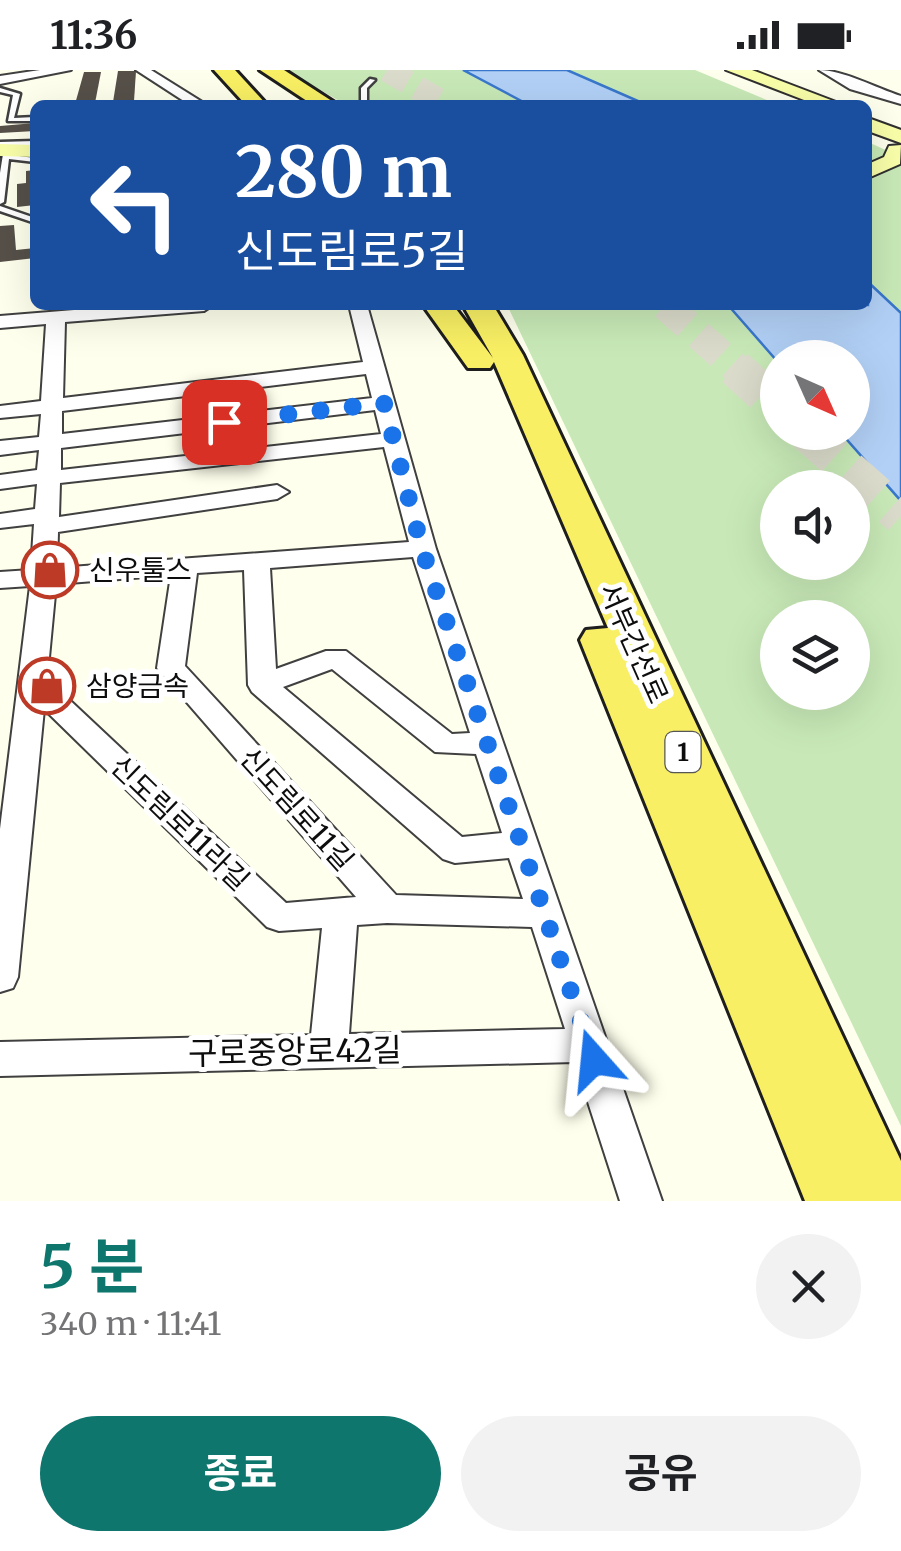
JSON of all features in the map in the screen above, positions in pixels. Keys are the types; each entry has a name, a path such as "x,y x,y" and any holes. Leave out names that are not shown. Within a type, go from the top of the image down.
{"main road":[{"path":"224,70 252,100"},
{"path":"242,70 283,100"},
{"path":"258,70 299,100"},
{"path":"270,70 320,100"},
{"path":"724,72 777,100"},
{"path":"724,72 790,100"},
{"path":"724,72 804,100"},
{"path":"724,72 817,100"},
{"path":"872,130 899,144 893,160 872,172"},
{"path":"0,147 30,150"},
{"path":"872,174 901,177"},
{"path":"443,310 493,358"},
{"name":"서부간선로","path":"458,310 493,358 886,1201"},
{"name":"서부간선로","path":"479,310 493,358 584,598 838,1201"},
{"path":"493,358 496,310"}],"street":[{"path":"0,80 65,70"},
{"path":"142,70 192,100"},
{"path":"826,70 854,86 901,100"},
{"path":"0,322 147,310"},
{"path":"359,310 422,549 641,1201"},
{"path":"0,977 44,578 56,318"},
{"path":"0,412 374,367"},
{"path":"217,386 239,497"},
{"path":"0,448 384,403"},
{"path":"0,482 49,475 72,478 394,439"},
{"path":"0,521 47,520 277,492"},
{"path":"0,580 422,549"},
{"path":"257,562 262,686 455,850 522,844"},
{"name":"신도림로11길","path":"185,567 171,668 387,910"},
{"path":"262,686 336,658 446,745 488,743"},
{"name":"신도림로11라길","path":"31,697 51,699 279,918 387,910"},
{"path":"387,910 544,913"},
{"path":"328,1051 340,913"},
{"name":"구로중앙로42길","path":"0,1059 589,1046"}],"lane":[{"path":"364,100 364,88 372,80"},
{"path":"0,90 17,94 10,120 30,119"},
{"path":"0,147 30,144"},
{"path":"30,159 6,156 0,205 30,219"}],"green space":[{"path":"286,70 695,70 767,100 337,100"},
{"path":"872,144 901,157 901,1126 509,310 872,310"}],"water":[{"path":"463,70 567,70 636,100 520,100"},
{"path":"872,286 901,313 901,501 856,450 870,450 870,340 760,342 732,310 872,310"}],"building":[{"path":"118,71 136,71 134,100 113,100"},
{"path":"84,72 101,72 96,100 76,100"},
{"path":"30,123 30,131 0,133 0,126"},
{"path":"26,171 30,171 30,206 17,207 17,184 26,183"},
{"path":"14,225 16,250 30,249 30,259 0,262 0,226"}],"tunnel":[{"path":"387,70 438,100"},
{"path":"671,310 738,370"},
{"path":"735,368 760,391"},
{"path":"826,450 901,516"}],"place":[{"name":"신우툴스","path":"50,570"},
{"name":"삼양금속","path":"47,686"}],"route":[{"path":"224,422 384,403 422,549 594,1060"}]}
